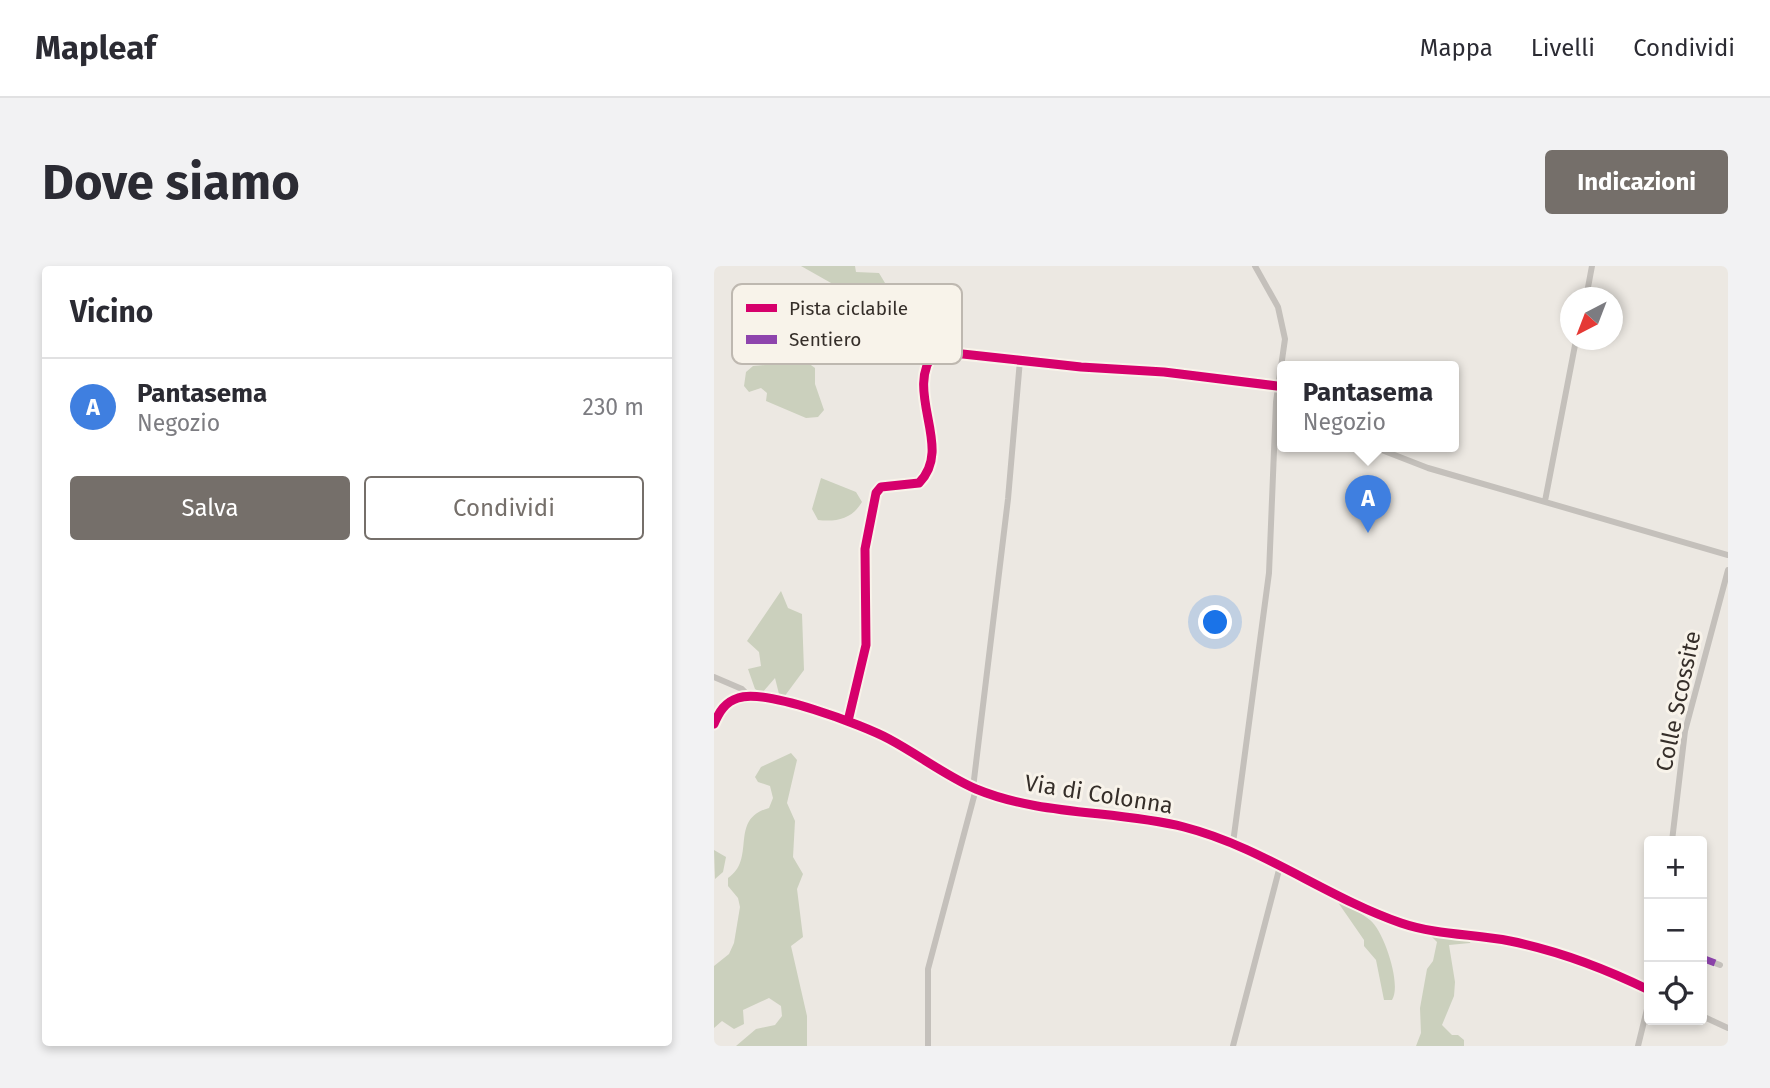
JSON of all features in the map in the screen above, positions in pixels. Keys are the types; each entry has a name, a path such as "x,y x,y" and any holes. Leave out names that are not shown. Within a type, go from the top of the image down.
{"street":[{"path":"1255,266 1277,304 1284,325 1280,361"},
{"path":"1588,287 1592,266"},
{"path":"1545,501 1574,350"},
{"path":"962,353 1277,386"},
{"path":"928,1046 928,969 974,788 1008,499 1020,360"},
{"path":"848,720 866,642 865,548 876,493 881,487 919,483 933,458 924,399 930,364"},
{"path":"1233,843 1269,573 1277,437"},
{"path":"1386,452 1421,466 1728,555"},
{"name":"Colle Scossite","path":"1673,836 1685,731 1728,570"},
{"name":"Via di Colonna","path":"714,677 742,689 749,696 848,720 893,741 974,788 1033,804 1156,821 1233,843 1406,925 1538,947 1592,963 1644,988"},
{"path":"714,724 727,704 749,696"},
{"path":"1233,1046 1280,866"},
{"path":"1707,960 1720,965"},
{"path":"1707,1018 1728,1028"},
{"path":"1638,1046 1644,1021"}],"green space":[{"path":"801,266 855,266 856,272 879,273 885,283 880,284 833,284"},
{"path":"810,364 815,368 815,384 824,410 818,417 806,418 766,401 767,393 761,388 749,392 744,386 746,372 753,366"},
{"path":"821,478 856,492 862,502 858,508 843,518 818,520 812,509"},
{"path":"781,591 788,608 802,614 804,670 784,697 779,694 775,678 762,693 755,689 748,669 761,666 759,652 747,641"},
{"path":"791,753 797,760 787,803 795,821 793,857 803,874 797,889 803,937 791,946 807,1016 807,1046 736,1046 756,1029 775,1025 782,1016 781,1006 769,998 743,1010 744,1024 734,1029 722,1021 714,1028 714,966 729,954 734,943 740,907 738,898 728,886 728,878 741,861 749,821 757,813 769,808 773,798 770,786 758,782 755,777 761,767"},
{"path":"714,850 726,857 723,872 715,879"},
{"path":"1339,898 1370,920 1381,935 1393,971 1395,983 1392,1000 1384,1000 1376,960 1364,946 1364,940 1337,901"},
{"path":"1433,933 1472,938 1470,943 1449,945 1455,982 1454,996 1442,1025 1452,1035 1458,1035 1464,1040 1464,1046 1416,1046 1421,1033 1420,1008 1427,969 1433,961 1437,942 1432,937"}],"marked path":[{"path":"1707,960 1720,965"}],"cycle path":[{"path":"962,354 1081,367 1164,372 1277,386"},
{"path":"848,721 866,645 865,549 876,493 881,487 919,483 929,469 932,453 924,384 928,364"},
{"path":"714,724 723,708 738,698 751,696 791,703 837,717 876,733 965,784 1001,798 1184,827 1240,847 1346,900 1401,923 1428,930 1510,941 1546,950 1598,967 1644,988"}],"place":[{"name":"Pantasema","path":"1368,533"}]}
